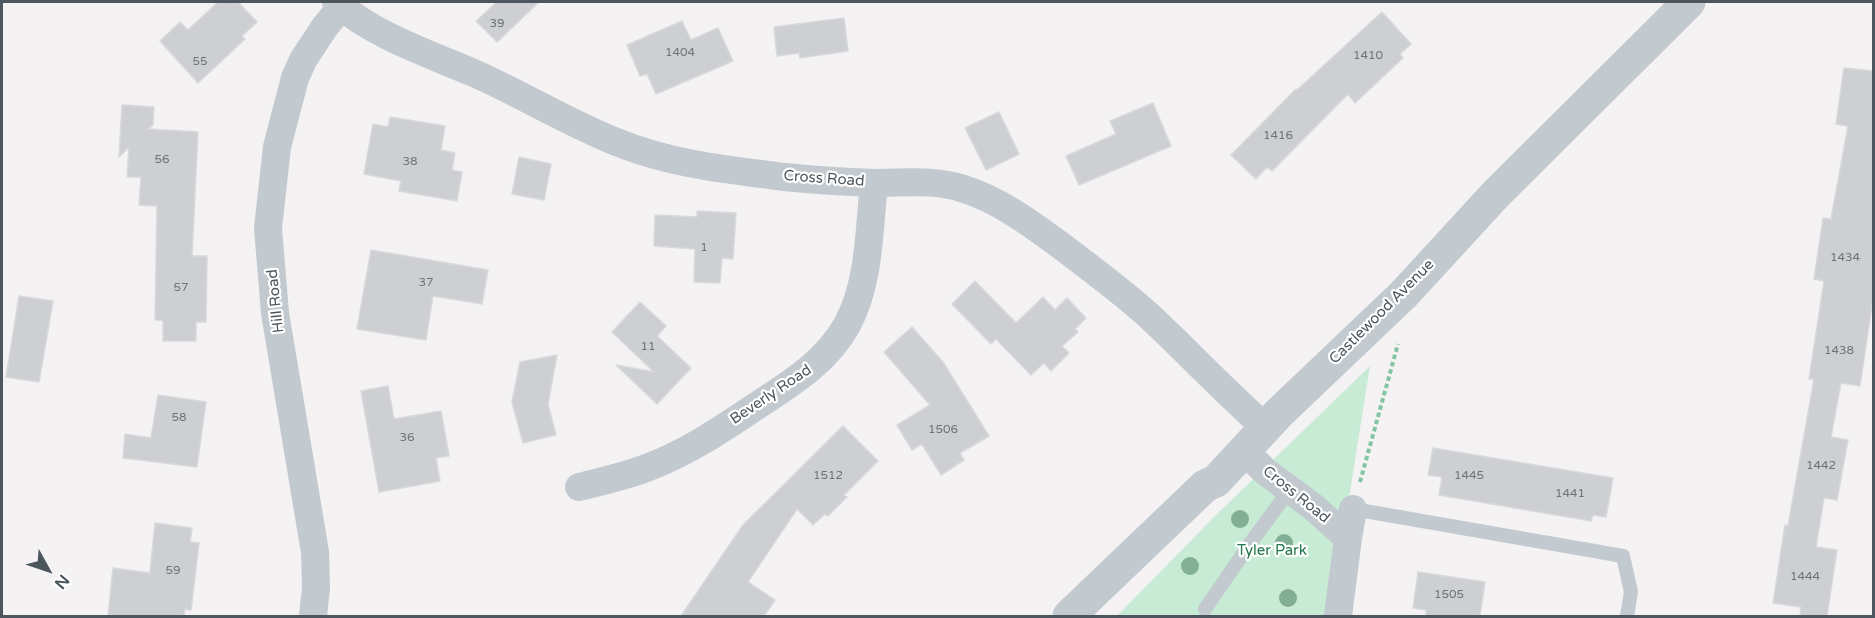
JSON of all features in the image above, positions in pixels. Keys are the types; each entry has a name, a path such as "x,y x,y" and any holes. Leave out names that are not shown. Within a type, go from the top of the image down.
{"street":[{"name":"Castlewood Avenue","path":"1069,616 1205,486 1216,481 1265,427 1404,294 1495,195 1689,2"},
{"name":"Cross Road","path":"341,3 363,24 486,78 586,129 662,158 714,169 805,179 874,183 938,182 964,189 1004,207 1078,259 1146,313 1265,427"},
{"name":"Hill Road","path":"313,616 316,588 315,552 275,313 268,228 277,147 295,78 303,60 341,3"},
{"name":"Beverly Road","path":"579,487 648,468 700,443 809,371 828,353 847,325 861,289 874,183"},
{"name":"Cross Road","path":"1244,451 1348,538"},
{"path":"1338,616 1353,509"}],"lane":[{"path":"1205,609 1290,489"},
{"path":"1353,509 1623,556 1631,592 1627,616"}],"path":[{"path":"1353,509 1399,341"}],"green space":[{"name":"Tyler Park","path":"1370,366 1330,616 1117,616 1215,516"}],"building":[{"path":"218,2 238,2 257,22 242,36 245,39 198,83 160,41 180,22 188,30"},
{"path":"497,2 539,2 497,42 476,21"},
{"path":"1382,12 1411,44 1400,54 1403,58 1355,103 1348,94 1272,171 1267,167 1256,179 1231,155 1296,89"},
{"path":"844,18 848,51 800,58 799,53 777,56 774,27"},
{"path":"682,21 691,40 718,28 733,61 656,94 647,74 640,76 627,45"},
{"path":"1844,68 1874,71 1874,292 1860,386 1841,383 1831,437 1848,440 1837,500 1824,498 1816,547 1837,550 1827,616 1800,616 1801,607 1773,603 1785,525 1788,526 1814,379 1809,379 1824,281 1814,279 1823,218 1831,219 1848,126 1836,124"},
{"path":"1153,103 1171,146 1079,185 1066,156 1116,134 1110,121"},
{"path":"122,105 154,107 153,125 148,129 198,132 192,256 207,256 206,322 196,322 196,341 163,341 163,320 155,320 157,206 139,205 141,177 127,177 129,147 119,157"},
{"path":"999,112 1019,154 986,170 965,128"},
{"path":"390,117 445,126 441,150 455,153 452,170 462,172 457,201 399,191 401,181 364,174 373,124 388,127"},
{"path":"519,157 551,164 544,200 512,194"},
{"path":"697,211 736,213 733,259 722,258 720,283 694,282 695,249 654,246 655,215 697,217"},
{"path":"371,250 488,270 482,304 433,296 426,340 357,329"},
{"path":"975,281 1016,323 1043,297 1055,310 1067,298 1086,318 1075,329 1078,332 1062,346 1069,353 1051,371 1044,363 1031,375 996,339 991,344 952,304"},
{"path":"19,296 53,301 39,382 6,377"},
{"path":"640,302 666,326 657,336 691,368 657,404 616,365 654,372 612,332"},
{"path":"912,327 943,362 989,436 960,453 964,460 941,475 922,444 912,450 897,425 930,405 884,352"},
{"path":"557,355 548,404 556,435 523,443 512,402 520,362"},
{"path":"388,386 394,419 441,411 449,456 436,458 440,481 379,492 361,391"},
{"path":"158,395 206,402 197,467 123,458 125,434 151,438"},
{"path":"843,426 878,461 844,495 847,497 828,516 825,514 813,525 797,509 748,582 775,600 764,616 681,616 743,525"},
{"path":"1433,448 1613,478 1606,517 1593,515 1591,521 1439,495 1442,477 1428,475"},
{"path":"155,523 192,528 190,542 199,543 191,610 185,609 184,616 108,616 113,568 150,573"},
{"path":"1418,572 1485,582 1480,616 1426,616 1426,610 1413,608"}]}
